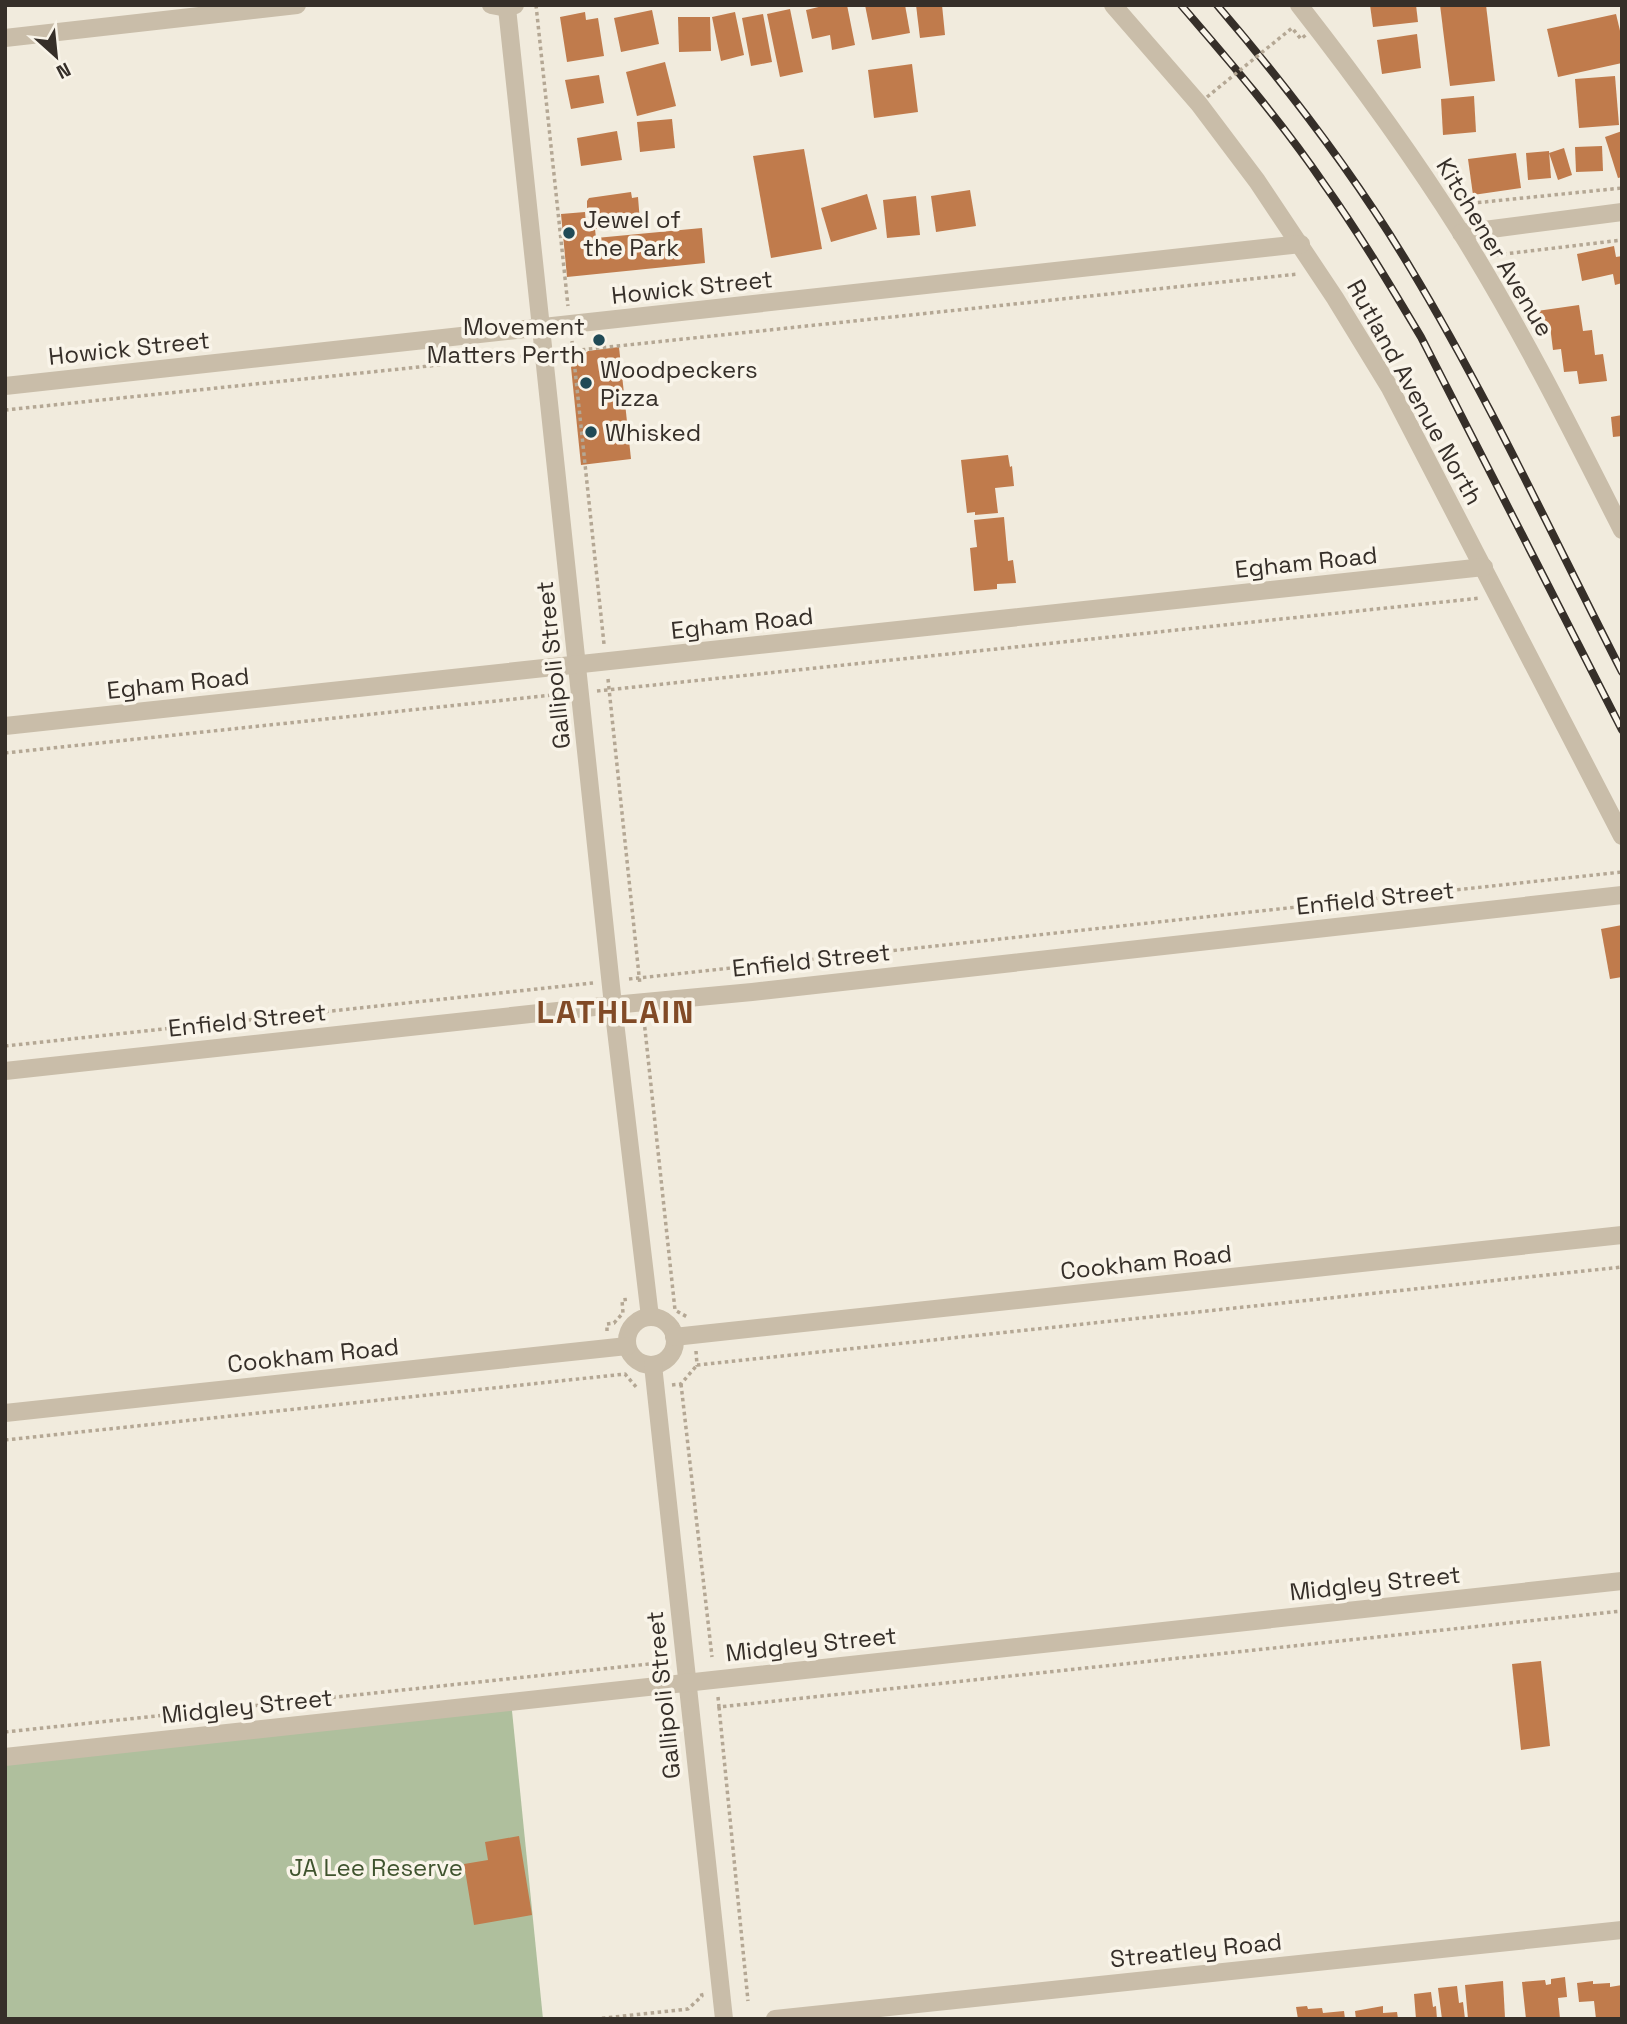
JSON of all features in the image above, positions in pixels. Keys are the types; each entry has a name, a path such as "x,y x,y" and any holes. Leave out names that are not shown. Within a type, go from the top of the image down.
{"street":[{"path":"5,38 297,5"},
{"name":"Rutland Avenue North","path":"1114,5 1199,104 1257,181 1301,244 1390,388 1622,836"},
{"name":"Kitchener Avenue","path":"1299,5 1413,159 1461,233 1562,411 1622,530"},
{"name":"Gallipoli Street","path":"504,6 650,1317"},
{"path":"1461,233 1622,212"},
{"name":"Howick Street","path":"5,386 1301,244"},
{"name":"Egham Road","path":"5,726 1484,567"},
{"name":"Enfield Street","path":"5,1071 752,992 1622,895"},
{"name":"Cookham Road","path":"674,1337 1622,1236"},
{"path":"650,1317 669,1325 674,1337 672,1352 667,1359 646,1365 634,1358 627,1346 629,1329 635,1323 650,1317"},
{"name":"Cookham Road","path":"5,1413 627,1346"},
{"name":"Gallipoli Street","path":"653,1365 724,2019"},
{"name":"Midgley Street","path":"5,1757 1622,1581"},
{"name":"Streatley Road","path":"775,2019 1622,1930"}],"path":[{"path":"536,5 675,1310 693,1320 697,1365"},
{"path":"1207,97 1292,28 1301,39 1308,33"},
{"path":"1458,205 1622,188"},
{"path":"1490,256 1622,240"},
{"path":"5,410 1305,273"},
{"path":"5,753 1486,598"},
{"path":"5,1046 1622,872"},
{"path":"5,1440 625,1374 638,1389 681,1384 697,1365 1622,1267"},
{"path":"608,1348 607,1324 614,1323 623,1312 622,1300 648,1297"},
{"path":"681,1384 712,1657"},
{"path":"719,1707 748,2001"},
{"path":"595,2019 688,2009 702,1996"}],"green space":[{"name":"JA Lee Reserve","path":"511,1701 543,2019 5,2019 5,1757"}],"building":[{"path":"827,5 847,5 855,45 832,50 830,35 812,39 806,10"},
{"path":"865,5 905,5 910,33 872,40"},
{"path":"916,5 942,5 945,35 920,38"},
{"path":"1370,5 1416,5 1418,22 1373,27"},
{"path":"1440,5 1486,5 1495,81 1450,86"},
{"path":"790,9 803,72 780,77 767,14"},
{"path":"652,10 659,44 621,52 614,18"},
{"path":"585,12 586,20 598,18 604,56 567,62 560,17"},
{"path":"735,12 744,55 721,61 712,17"},
{"path":"763,14 772,62 751,66 742,18"},
{"path":"1616,14 1622,39 1622,63 1558,77 1547,29"},
{"path":"678,17 710,17 711,51 679,52"},
{"path":"1417,34 1421,68 1382,74 1377,40"},
{"path":"665,62 676,106 637,116 626,72"},
{"path":"912,64 918,112 874,118 868,70"},
{"path":"599,75 604,103 571,109 565,80"},
{"path":"1615,76 1619,125 1579,128 1575,79"},
{"path":"1474,96 1476,132 1443,135 1441,99"},
{"path":"672,119 675,148 640,152 637,122"},
{"path":"617,131 622,160 581,166 577,138"},
{"path":"1622,131 1622,177 1618,178 1605,137"},
{"path":"1602,146 1603,171 1576,172 1575,147"},
{"path":"1564,148 1572,175 1558,180 1549,153"},
{"path":"804,149 822,249 771,258 753,156"},
{"path":"1549,151 1551,178 1528,180 1526,153"},
{"path":"1516,153 1521,188 1473,195 1468,159"},
{"path":"970,190 976,226 936,232 931,196"},
{"path":"631,192 632,198 638,197 640,222 595,229 596,238 702,228 705,263 567,277 561,214 585,212 586,224 594,224 593,213 587,209 589,198"},
{"path":"867,194 877,229 831,242 821,208"},
{"path":"916,196 920,235 887,238 883,200"},
{"path":"1614,246 1616,257 1622,256 1622,283 1615,285 1613,274 1582,281 1577,254"},
{"path":"1579,305 1583,331 1592,330 1595,355 1603,354 1607,381 1579,384 1577,371 1564,372 1561,349 1553,350 1550,326 1539,328 1537,311"},
{"path":"619,347 631,459 581,465 571,367 588,351"},
{"path":"1622,415 1622,436 1613,437 1611,417"},
{"path":"1008,455 1014,486 995,488 998,513 967,513 961,460"},
{"path":"1004,517 1008,561 1013,560 1016,583 997,584 997,589 974,591 970,548 977,547 974,520"},
{"path":"1622,925 1622,977 1610,979 1601,929"},
{"path":"1541,1661 1550,1746 1521,1750 1512,1664"},
{"path":"519,1836 532,1915 474,1925 464,1864 488,1860 485,1842"},
{"path":"1565,1977 1567,1997 1558,1998 1560,2019 1526,2019 1522,1982 1545,1980 1546,1985 1551,1984 1551,1979"},
{"path":"1503,1981 1505,2018 1468,2019 1465,1985"},
{"path":"1593,1981 1593,1984 1610,1983 1610,1987 1622,1985 1622,2019 1596,2019 1594,2001 1579,2002 1577,1983"},
{"path":"1457,1986 1465,2019 1442,2019 1438,1988"},
{"path":"1431,1992 1437,2019 1416,2019 1414,1994"},
{"path":"1307,2006 1308,2009 1322,2008 1323,2013 1344,2011 1345,2019 1298,2019 1296,2007"},
{"path":"1383,2006 1383,2013 1397,2012 1398,2019 1356,2019 1355,2011"}],"railway":[{"path":"1181,5 1291,138 1386,279 1421,337 1622,730"},
{"path":"1217,5 1320,133 1411,269 1494,418 1622,672"}],"place":[{"name":"Jewel of the Park","path":"569,233"},
{"name":"Movement Matters Perth","path":"599,340"},
{"name":"Woodpeckers Pizza","path":"586,383"},
{"name":"Whisked","path":"591,432"}],"district":[{"name":"LATHLAIN","path":"616,1012"}]}
